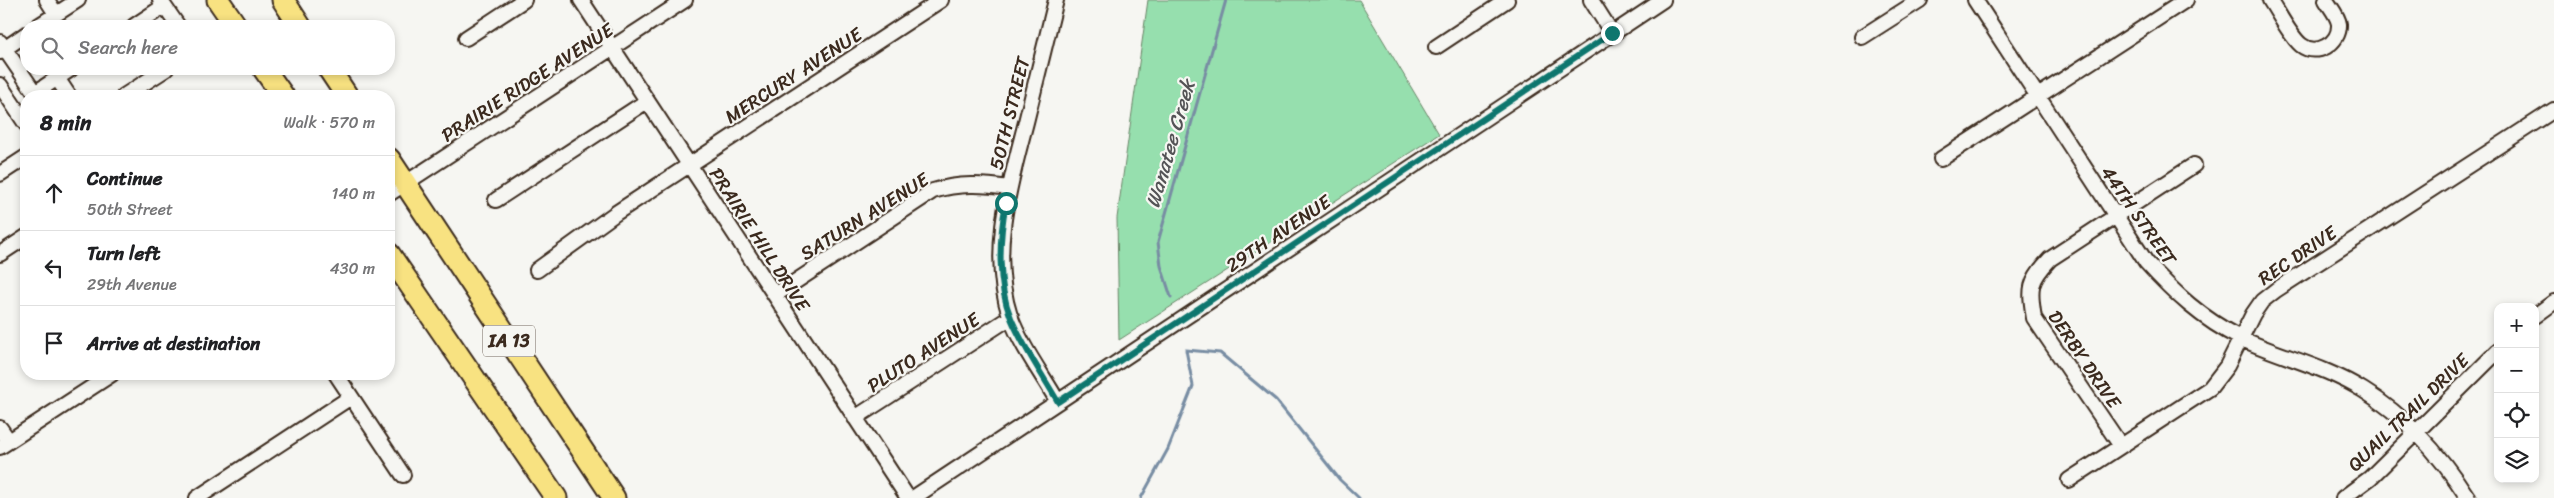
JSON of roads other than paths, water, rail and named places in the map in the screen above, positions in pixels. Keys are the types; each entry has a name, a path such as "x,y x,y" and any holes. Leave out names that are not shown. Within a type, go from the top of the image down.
{"highway":[{"path":"218,0 232,20"},
{"path":"283,0 296,20"},
{"path":"268,75 279,90"},
{"path":"333,75 343,90"},
{"name":"IA 13","path":"397,189 614,498"},
{"name":"IA 13","path":"395,263 556,498"}],"street":[{"path":"47,0 56,14"},
{"path":"47,20 78,0"},
{"path":"466,38 524,0"},
{"name":"PRAIRIE HILL DRIVE","path":"581,0 908,498"},
{"name":"PRAIRIE RIDGE AVENUE","path":"397,189 685,0"},
{"name":"MERCURY AVENUE","path":"537,270 616,213 941,0"},
{"name":"50TH STREET","path":"1056,0 1009,188 1002,221 1002,254 1003,288 1010,317 1058,402"},
{"path":"1436,47 1507,0"},
{"path":"1591,0 1612,33"},
{"name":"29TH AVENUE","path":"913,498 1663,0"},
{"path":"1862,37 1920,0"},
{"name":"44TH STREET","path":"1975,0 2115,217 2146,262 2171,290 2196,312 2241,338 2331,374 2362,389 2392,410 2417,432 2441,459 2468,498"},
{"path":"1941,159 2186,0"},
{"path":"2270,0 2300,44 2309,50 2320,50 2330,45 2337,34 2339,23 2326,0"},
{"path":"141,20 162,3 174,20"},
{"path":"20,37 2,47 20,72"},
{"path":"22,75 32,90"},
{"path":"42,90 62,75"},
{"path":"133,90 157,75"},
{"path":"57,78 65,90"},
{"path":"0,85 20,115"},
{"path":"496,200 647,100"},
{"name":"REC DRIVE","path":"2069,480 2210,388 2227,366 2252,314 2262,301 2276,290 2554,110"},
{"path":"0,174 20,161"},
{"name":"DERBY DRIVE","path":"2121,446 2034,318 2030,293 2034,275 2050,259 2194,165"},
{"name":"SATURN AVENUE","path":"775,295 933,191 954,185 982,184 1009,188"},
{"path":"0,254 20,241"},
{"path":"2539,313 2554,302"},
{"name":"PLUTO AVENUE","path":"856,418 1010,317"},
{"name":"QUAIL TRAIL DRIVE","path":"2343,498 2370,478 2494,355"},
{"path":"0,428 4,444 103,380"},
{"path":"340,380 403,475"},
{"path":"197,498 351,397"}],"waterway":[{"name":"Wanatee Creek","path":"1171,297 1161,266 1158,242 1226,0"},
{"name":"Wanatee Creek","path":"1141,498 1168,449 1193,386 1186,350 1220,353 1276,400 1340,480 1359,498"}]}
